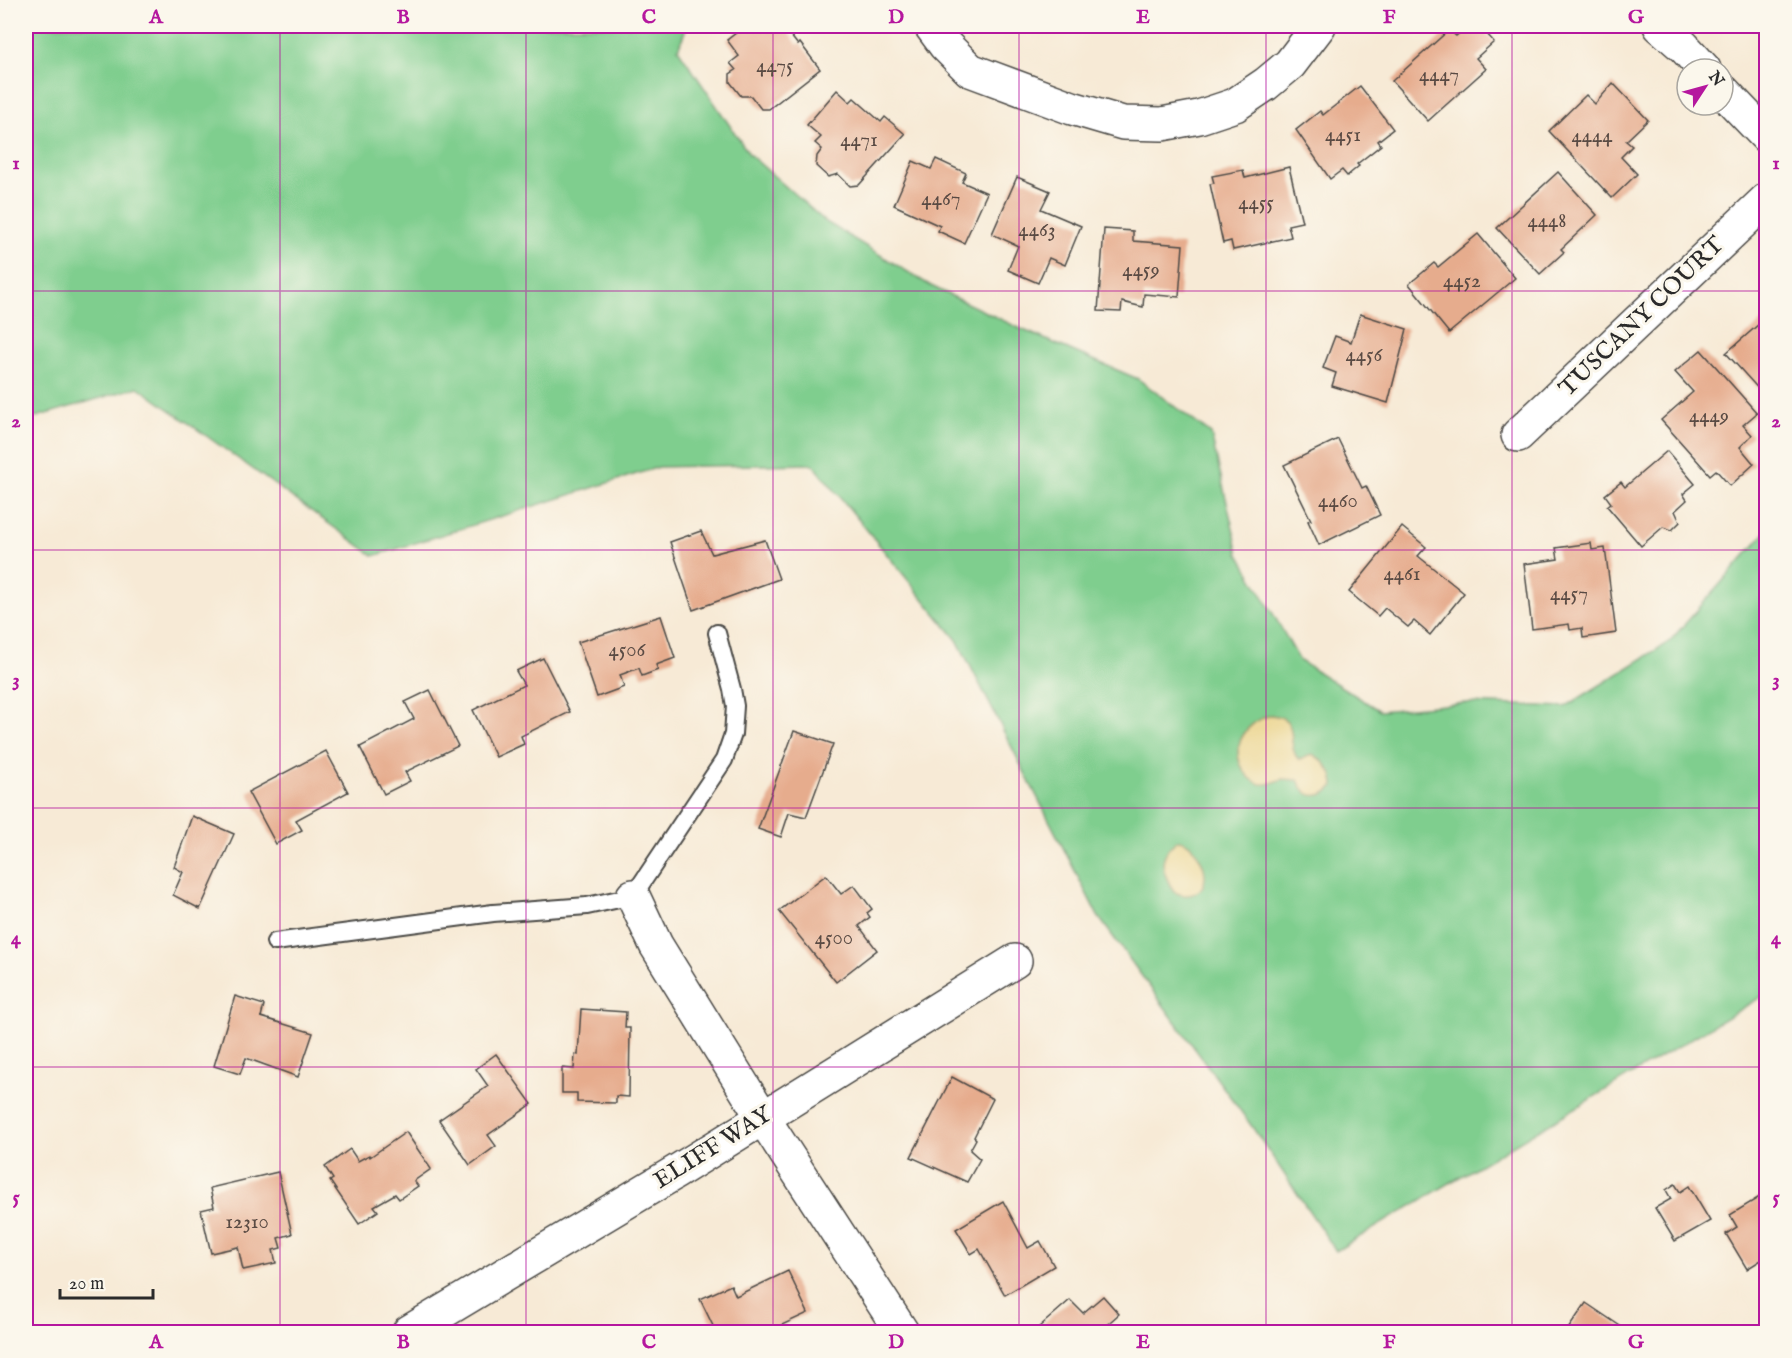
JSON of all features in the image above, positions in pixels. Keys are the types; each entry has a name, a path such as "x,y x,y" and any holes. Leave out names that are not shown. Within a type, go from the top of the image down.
{"street":[{"path":"931,26 945,45 970,70 1072,108 1123,123 1162,124 1199,117 1235,105 1290,64 1319,26"},
{"path":"1660,26 1693,57"},
{"path":"1735,103 1767,136"},
{"name":"TUSCANY COURT","path":"1518,435 1767,200"},
{"path":"633,896 656,945 762,1118 902,1332"},
{"name":"ELIFF WAY","path":"409,1332 762,1118 1015,961"}],"lane":[{"path":"275,942 493,913 587,906 633,896 724,760 733,734 735,706 717,633"}],"green space":[{"path":"26,26 687,26 678,49 749,154 826,222 931,286 1021,329 1138,379 1211,434 1239,554 1300,661 1380,711 1466,703 1565,707 1669,642 1766,532 1766,994 1336,1251 1253,1128 1098,916 957,640 813,464 659,467 374,556 138,387 26,420"}],"sand":[{"path":"1271,715 1281,717 1290,726 1294,753 1298,759 1312,754 1327,767 1334,785 1329,790 1322,794 1311,795 1304,790 1298,780 1283,779 1269,784 1260,784 1246,774 1239,760 1238,751 1243,735 1255,723"},
{"path":"1178,840 1193,848 1204,871 1202,887 1190,895 1174,892 1164,871 1166,852"}],"building":[{"path":"745,26 783,26 820,69 769,109 761,109 751,96 741,96 730,82 730,74 736,70 730,63 739,56 727,40"},
{"path":"1468,26 1480,26 1494,42 1476,58 1486,69 1428,121 1392,81 1449,30 1456,36"},
{"path":"1613,83 1648,120 1626,141 1632,146 1621,157 1637,174 1612,198 1549,131 1586,95 1595,104"},
{"path":"1360,86 1393,129 1378,141 1381,145 1357,164 1359,166 1347,176 1342,170 1330,179 1296,130 1320,111 1323,115"},
{"path":"837,90 850,102 854,98 881,122 885,117 905,134 859,185 850,186 838,174 828,177 816,166 817,156 822,149 815,143 821,137 807,125"},
{"path":"936,159 966,173 962,182 987,193 964,243 938,231 940,226 894,205 913,161 931,169"},
{"path":"1289,167 1302,222 1288,225 1291,237 1233,250 1231,241 1223,243 1210,184 1214,183 1212,176 1243,170 1245,178"},
{"path":"1558,172 1597,215 1561,249 1564,252 1540,274 1497,228"},
{"path":"1017,177 1050,191 1041,209 1081,226 1065,265 1049,258 1038,283 1008,270 1018,246 992,234"},
{"path":"1104,229 1133,231 1133,241 1183,245 1179,297 1144,294 1143,307 1122,302 1121,312 1098,311"},
{"path":"1478,234 1515,278 1449,333 1409,284 1434,263 1438,267"},
{"path":"1360,314 1407,329 1388,403 1332,386 1336,373 1323,368 1335,336 1351,342"},
{"path":"1766,318 1766,391 1763,394 1726,353"},
{"path":"1701,350 1757,413 1743,425 1752,435 1740,447 1754,464 1730,486 1716,470 1710,475 1661,420 1693,392 1675,372"},
{"path":"1338,439 1362,488 1366,486 1380,515 1319,545 1308,521 1311,520 1284,465"},
{"path":"1667,451 1695,484 1683,494 1687,500 1675,511 1680,522 1672,530 1663,527 1641,546 1607,506 1611,503 1605,495 1621,482 1625,487"},
{"path":"1402,527 1426,547 1418,556 1464,593 1430,635 1414,621 1408,627 1385,608 1378,616 1349,592"},
{"path":"701,531 712,554 765,540 779,579 693,610 670,542"},
{"path":"1591,543 1592,550 1605,548 1616,633 1583,638 1582,628 1570,630 1569,624 1532,629 1524,564 1558,559 1556,548"},
{"path":"661,616 675,658 656,665 658,670 642,676 639,668 620,675 624,687 597,697 578,642"},
{"path":"543,658 570,712 521,736 524,744 496,757 473,710 524,685 516,671"},
{"path":"430,690 458,746 405,772 410,781 384,794 360,747 414,719 405,702"},
{"path":"794,731 833,744 806,817 789,813 781,837 758,829"},
{"path":"326,751 348,792 296,820 302,830 276,844 248,792"},
{"path":"192,816 234,834 200,909 173,895 183,872 174,867"},
{"path":"826,875 841,894 854,885 872,909 867,913 870,917 859,926 877,950 836,982 779,911"},
{"path":"235,996 264,1005 261,1017 313,1033 298,1077 246,1058 240,1074 214,1066"},
{"path":"581,1009 626,1012 625,1028 630,1028 629,1097 616,1096 616,1103 577,1102 577,1093 562,1093 562,1068 574,1069 575,1054 578,1055"},
{"path":"496,1054 532,1104 488,1135 496,1146 470,1165 439,1120 488,1086 476,1069"},
{"path":"952,1077 993,1099 974,1137 976,1139 970,1150 980,1159 967,1182 911,1157"},
{"path":"406,1132 431,1169 414,1181 418,1186 399,1199 395,1194 374,1206 378,1211 359,1224 330,1181 333,1179 325,1167 350,1149 358,1161 369,1155 370,1157"},
{"path":"278,1172 292,1234 278,1238 281,1248 273,1250 276,1263 243,1270 238,1247 211,1253 201,1210 214,1207 210,1188"},
{"path":"1675,1184 1680,1192 1689,1186 1710,1221 1675,1241 1655,1208 1671,1199 1666,1190"},
{"path":"1766,1193 1766,1257 1747,1269 1726,1234 1737,1227 1730,1215"},
{"path":"1003,1201 1028,1248 1040,1241 1054,1266 1005,1295 979,1249 971,1254 956,1229"},
{"path":"788,1271 808,1313 771,1330 773,1332 716,1332 700,1299 731,1285 736,1296"},
{"path":"1103,1296 1119,1314 1102,1329 1105,1332 1043,1332 1039,1327 1070,1300 1083,1313"},
{"path":"1586,1303 1629,1332 1566,1332"}]}
